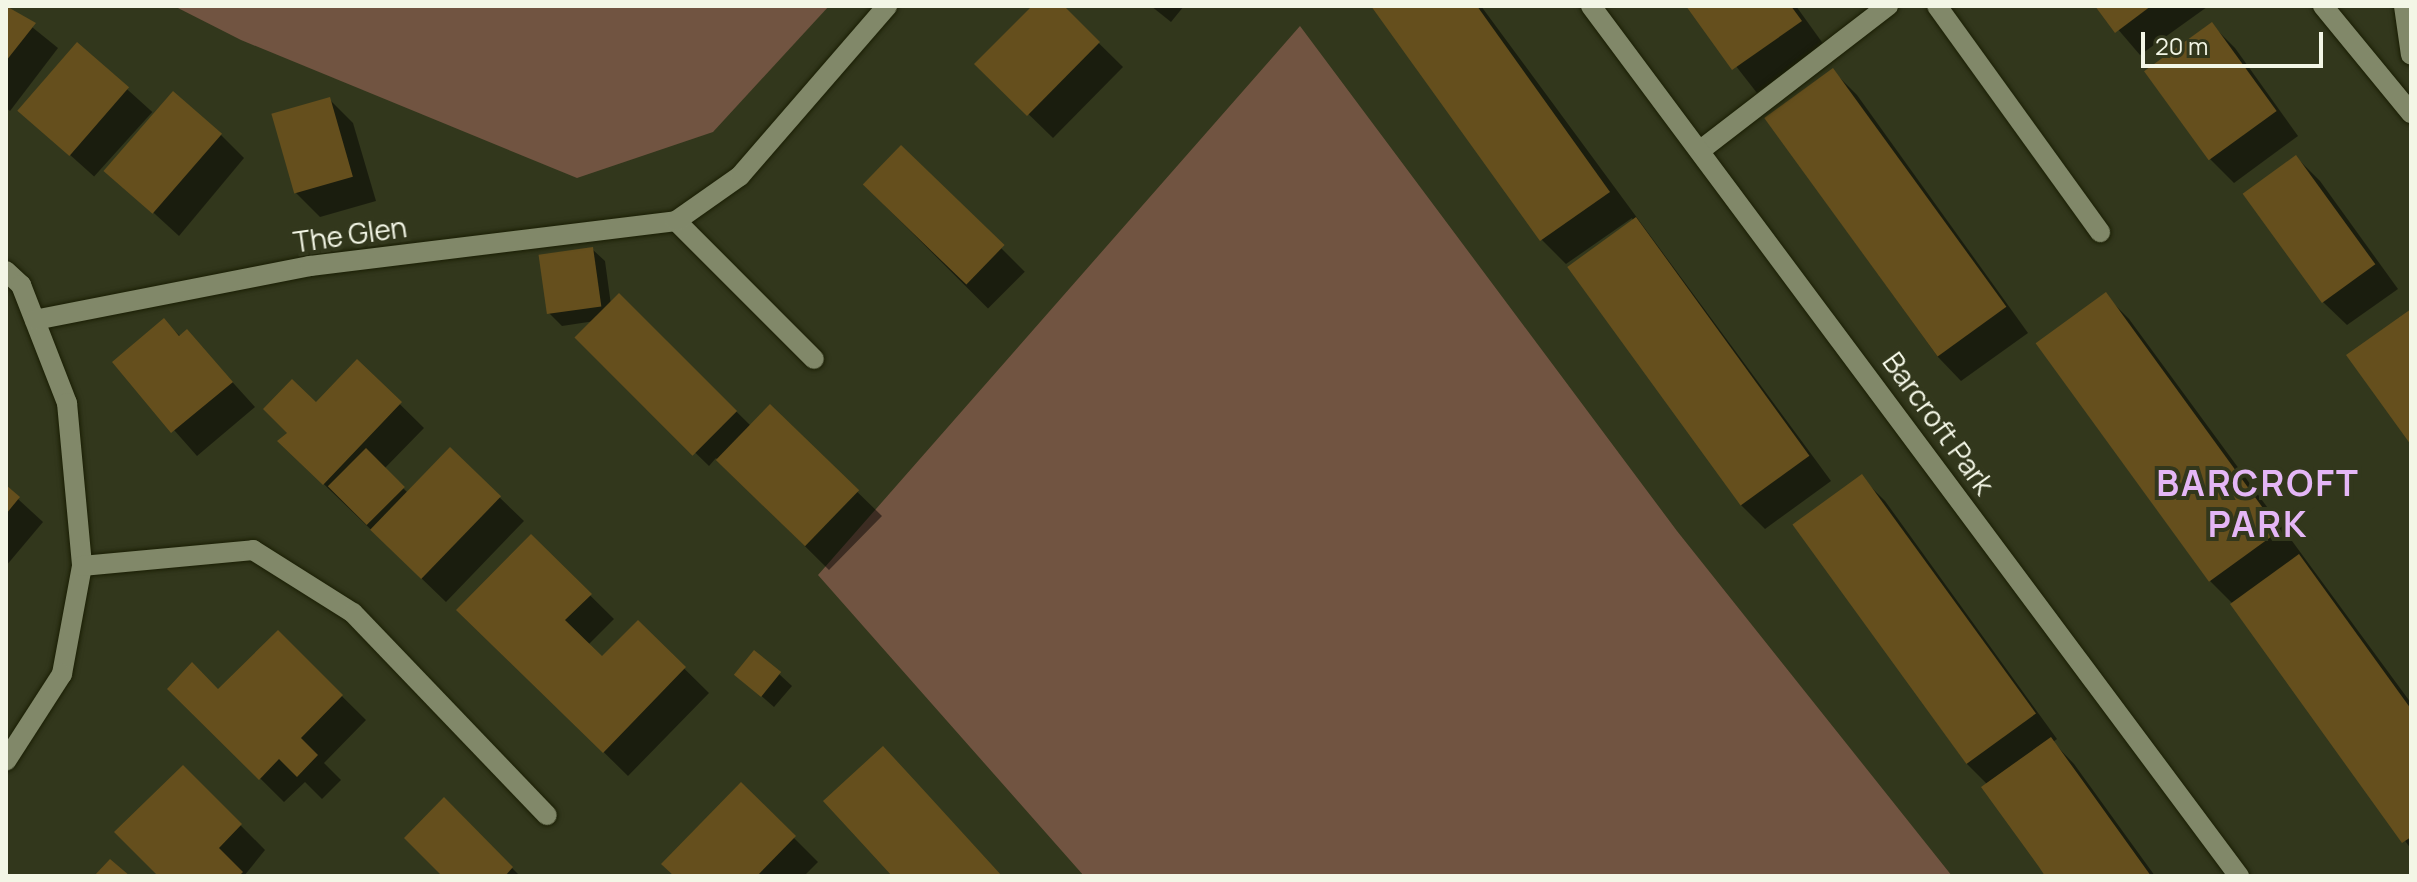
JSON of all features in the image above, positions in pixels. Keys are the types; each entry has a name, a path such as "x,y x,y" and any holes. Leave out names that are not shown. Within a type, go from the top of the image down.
{"street":[{"name":"The Glen","path":"35,320 310,266 676,221 740,176 887,6"},
{"name":"Barcroft Park","path":"1591,6 1702,149 2239,876"},
{"path":"1702,149 1888,6"},
{"path":"1937,6 2100,232"},
{"path":"2323,6 2411,113"},
{"path":"2404,6 2411,55"},
{"path":"676,221 814,359"},
{"path":"6,271 21,285 67,403 82,566 62,674 6,761"},
{"path":"82,566 253,550 353,613 547,815"}],"shaded area":[{"path":"174,6 829,6 713,132 577,178 241,40"},
{"path":"1300,26 1677,531 1952,876 1084,876 818,575"}],"building":[{"path":"6,6 36,23 6,61"},
{"path":"1032,6 1064,6 1100,42 1027,116 974,64"},
{"path":"1371,6 1477,6 1610,192 1540,241"},
{"path":"1686,6 1791,6 1802,21 1732,70"},
{"path":"2095,6 2151,6 2115,33"},
{"path":"2212,22 2277,111 2209,160 2144,71"},
{"path":"77,42 129,87 69,156 17,111"},
{"path":"1833,68 2006,307 1938,357 1764,118"},
{"path":"173,91 222,134 153,214 103,171"},
{"path":"330,97 353,177 294,194 271,114"},
{"path":"901,145 1005,245 966,285 863,185"},
{"path":"2296,155 2375,264 2322,303 2243,194"},
{"path":"1636,217 1809,456 1741,506 1567,267"},
{"path":"593,247 601,306 547,314 539,255"},
{"path":"2106,292 2279,531 2209,582 2036,343"},
{"path":"619,293 737,411 693,456 574,338"},
{"path":"2411,309 2411,445 2346,355"},
{"path":"164,318 179,336 187,329 233,382 171,433 112,362"},
{"path":"357,359 402,402 323,485 277,441 287,433 263,409 292,379 316,402"},
{"path":"770,404 859,490 805,546 716,460"},
{"path":"450,447 501,496 421,579 370,530"},
{"path":"366,448 405,487 367,525 328,486"},
{"path":"1862,474 2036,713 1966,764 1792,525"},
{"path":"6,485 20,497 6,514"},
{"path":"531,534 592,594 565,620 602,656 638,620 686,667 603,753 456,610"},
{"path":"2299,554 2411,709 2411,837 2402,843 2230,604"},
{"path":"278,630 343,695 301,738 318,755 297,777 279,759 259,780 167,689 192,662 218,689"},
{"path":"754,650 781,672 761,697 734,675"},
{"path":"2051,737 2151,876 2045,876 1981,787"},
{"path":"883,746 1002,876 892,876 823,801"},
{"path":"183,765 242,824 219,848 243,872 239,876 158,876 114,832"},
{"path":"741,782 796,836 757,876 674,876 661,864"},
{"path":"444,797 513,867 505,876 442,876 404,838"},
{"path":"110,859 130,876 94,876"}],"district":[{"name":"BARCROFT PARK","path":"2258,502"}]}
